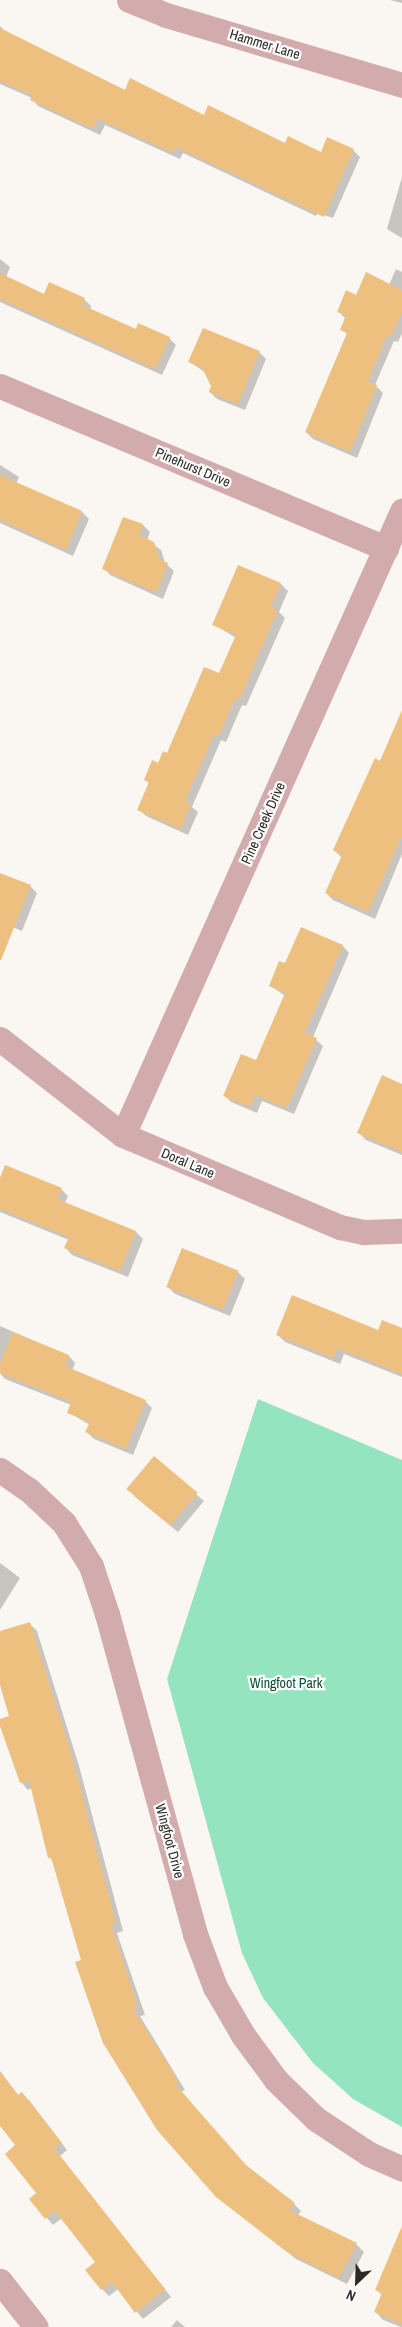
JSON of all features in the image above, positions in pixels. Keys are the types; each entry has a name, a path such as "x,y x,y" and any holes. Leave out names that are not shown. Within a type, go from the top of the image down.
{"street":[{"name":"Hammer Lane","path":"129,0 166,15 402,85"},
{"name":"Pinehurst Drive","path":"0,386 386,548"},
{"name":"Pine Creek Drive","path":"123,1135 402,511"},
{"name":"Doral Lane","path":"0,1039 123,1135 340,1227 364,1232 402,1231"},
{"name":"Wingfoot Drive","path":"0,1470 29,1490 64,1523 91,1566 107,1614 196,1934 215,1987 238,2027 276,2080 316,2119 370,2154 402,2169"},
{"path":"0,2281 36,2327"}],"green space":[{"name":"Wingfoot Park","path":"258,1399 402,1460 402,2127 353,2099 313,2063 263,1998 242,1953 167,1679"}],"building":[{"path":"0,28 125,90 130,78 204,115 208,105 285,143 288,136 321,152 327,137 354,149 324,217 176,147 173,153 98,119 93,129 30,100 32,95 0,81"},
{"path":"366,272 402,290 402,313 391,336 387,335 368,381 377,385 350,452 305,432 347,333 340,330 346,315 337,312 346,290 356,295"},
{"path":"0,273 44,294 49,282 85,298 82,305 136,329 138,323 170,337 155,369 0,299"},
{"path":"203,328 260,351 238,404 209,392 211,386 202,368 188,362"},
{"path":"0,475 82,511 66,550 0,520"},
{"path":"123,517 143,524 139,535 154,542 160,560 168,563 156,593 102,569"},
{"path":"238,565 281,583 271,607 278,610 239,700 235,698 219,736 214,734 185,801 191,804 181,829 137,810 149,782 144,780 152,760 158,763 163,751 167,753 204,667 219,673 236,635 212,625"},
{"path":"402,710 402,836 368,912 325,893 342,855 333,850 375,758 380,761"},
{"path":"0,873 31,885 1,960 0,960"},
{"path":"301,927 343,945 305,1033 317,1038 287,1108 255,1095 250,1107 223,1096 241,1054 256,1060 285,993 269,986 279,961 285,963"},
{"path":"382,1075 402,1084 402,1152 357,1133"},
{"path":"5,1165 62,1188 57,1199 136,1231 120,1271 64,1248 69,1237 0,1209 0,1178"},
{"path":"182,1248 239,1271 223,1310 166,1287"},
{"path":"292,1295 378,1330 382,1320 402,1328 402,1374 337,1348 333,1358 276,1335"},
{"path":"13,1332 69,1355 65,1366 146,1400 126,1449 85,1432 90,1422 67,1413 71,1402 0,1373 0,1364"},
{"path":"154,1456 198,1493 170,1526 126,1489"},
{"path":"30,1622 72,1757 116,1924 111,1925 138,2007 133,2009 179,2082 175,2084 246,2165 295,2203 289,2210 357,2243 339,2278 287,2252 216,2197 157,2130 103,2043 75,1962 81,1960 51,1857 48,1858 29,1780 20,1783 0,1726 0,1719 9,1716 0,1685 0,1631"},
{"path":"0,2072 18,2095 22,2092 62,2143 54,2148 165,2289 135,2313 112,2282 101,2290 85,2270 95,2262 55,2211 45,2219 29,2199 36,2193 5,2154 15,2145 0,2126"},
{"path":"402,2226 402,2324 374,2312 382,2293 375,2290"}]}
